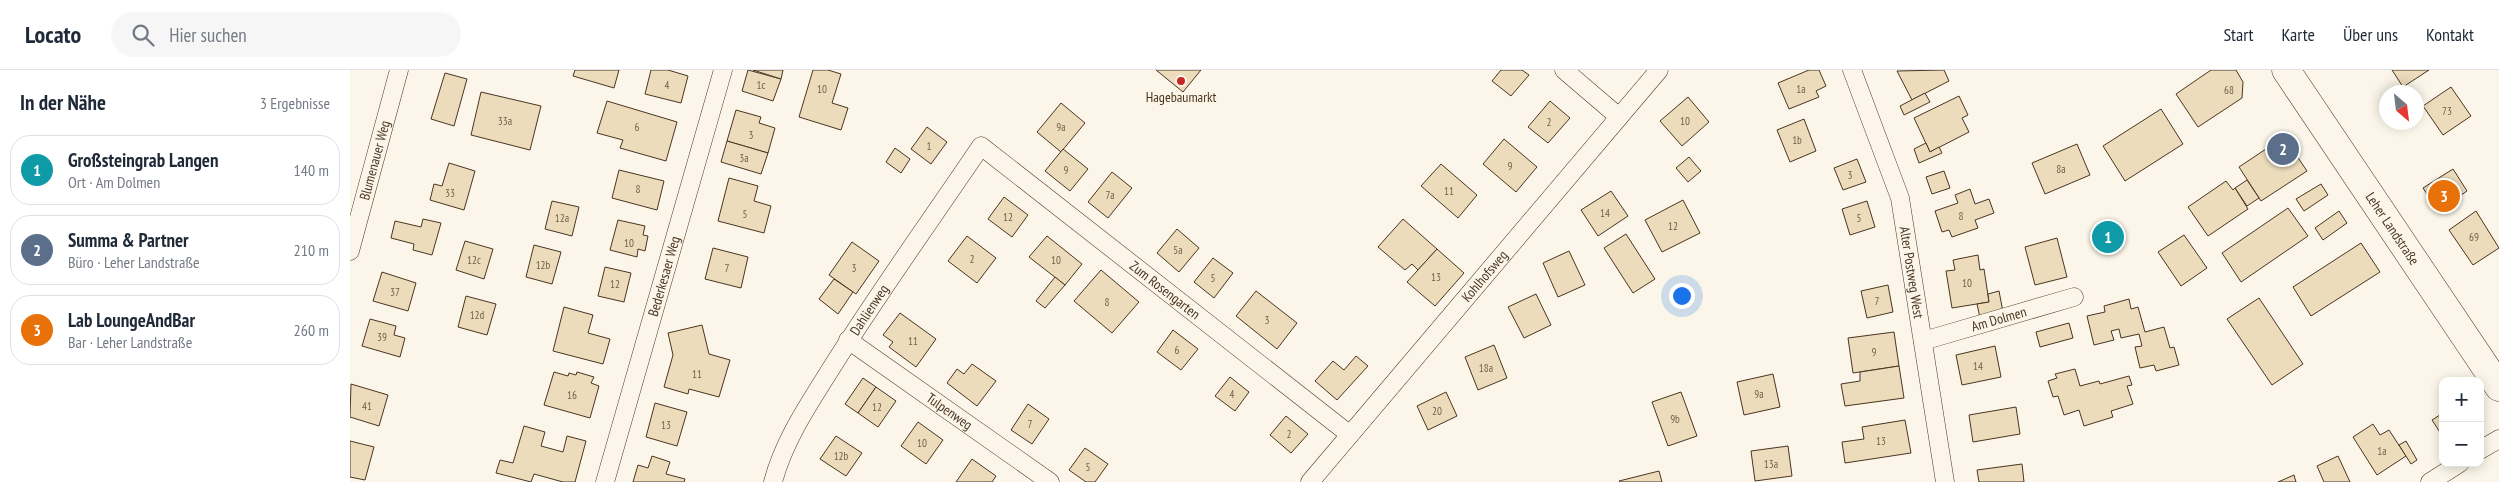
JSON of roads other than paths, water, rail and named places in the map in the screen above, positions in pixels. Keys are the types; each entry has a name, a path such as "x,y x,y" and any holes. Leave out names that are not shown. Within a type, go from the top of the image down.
{"main road":[{"name":"Leher Landstraße","path":"2286,70 2499,387"}],"street":[{"name":"Blumenauer Weg","path":"350,251 399,70"},
{"name":"Bederkesaer Weg","path":"605,482 722,70"},
{"path":"1564,70 1619,116"},
{"name":"Kohlhofsweg","path":"1310,482 1659,70"},
{"name":"Alter Postweg West","path":"1852,70 1900,198 1945,482"},
{"name":"Zum Rosengarten","path":"981,146 1349,434"},
{"name":"Dahlienweg","path":"772,482 777,464 793,429 848,340 981,146"},
{"name":"Am Dolmen","path":"1923,341 2074,297"},
{"name":"Tulpenweg","path":"848,340 1050,482"},
{"path":"2484,448 2499,439"},
{"path":"2430,482 2454,467"}],"place":[{"name":"Hagebaumarkt","path":"1181,81"},
{"name":"Summa & Partner","path":"2283,149"},
{"name":"Lab LoungeAndBar","path":"2444,196"},
{"name":"Großsteingrab Langen","path":"2108,237"}]}
